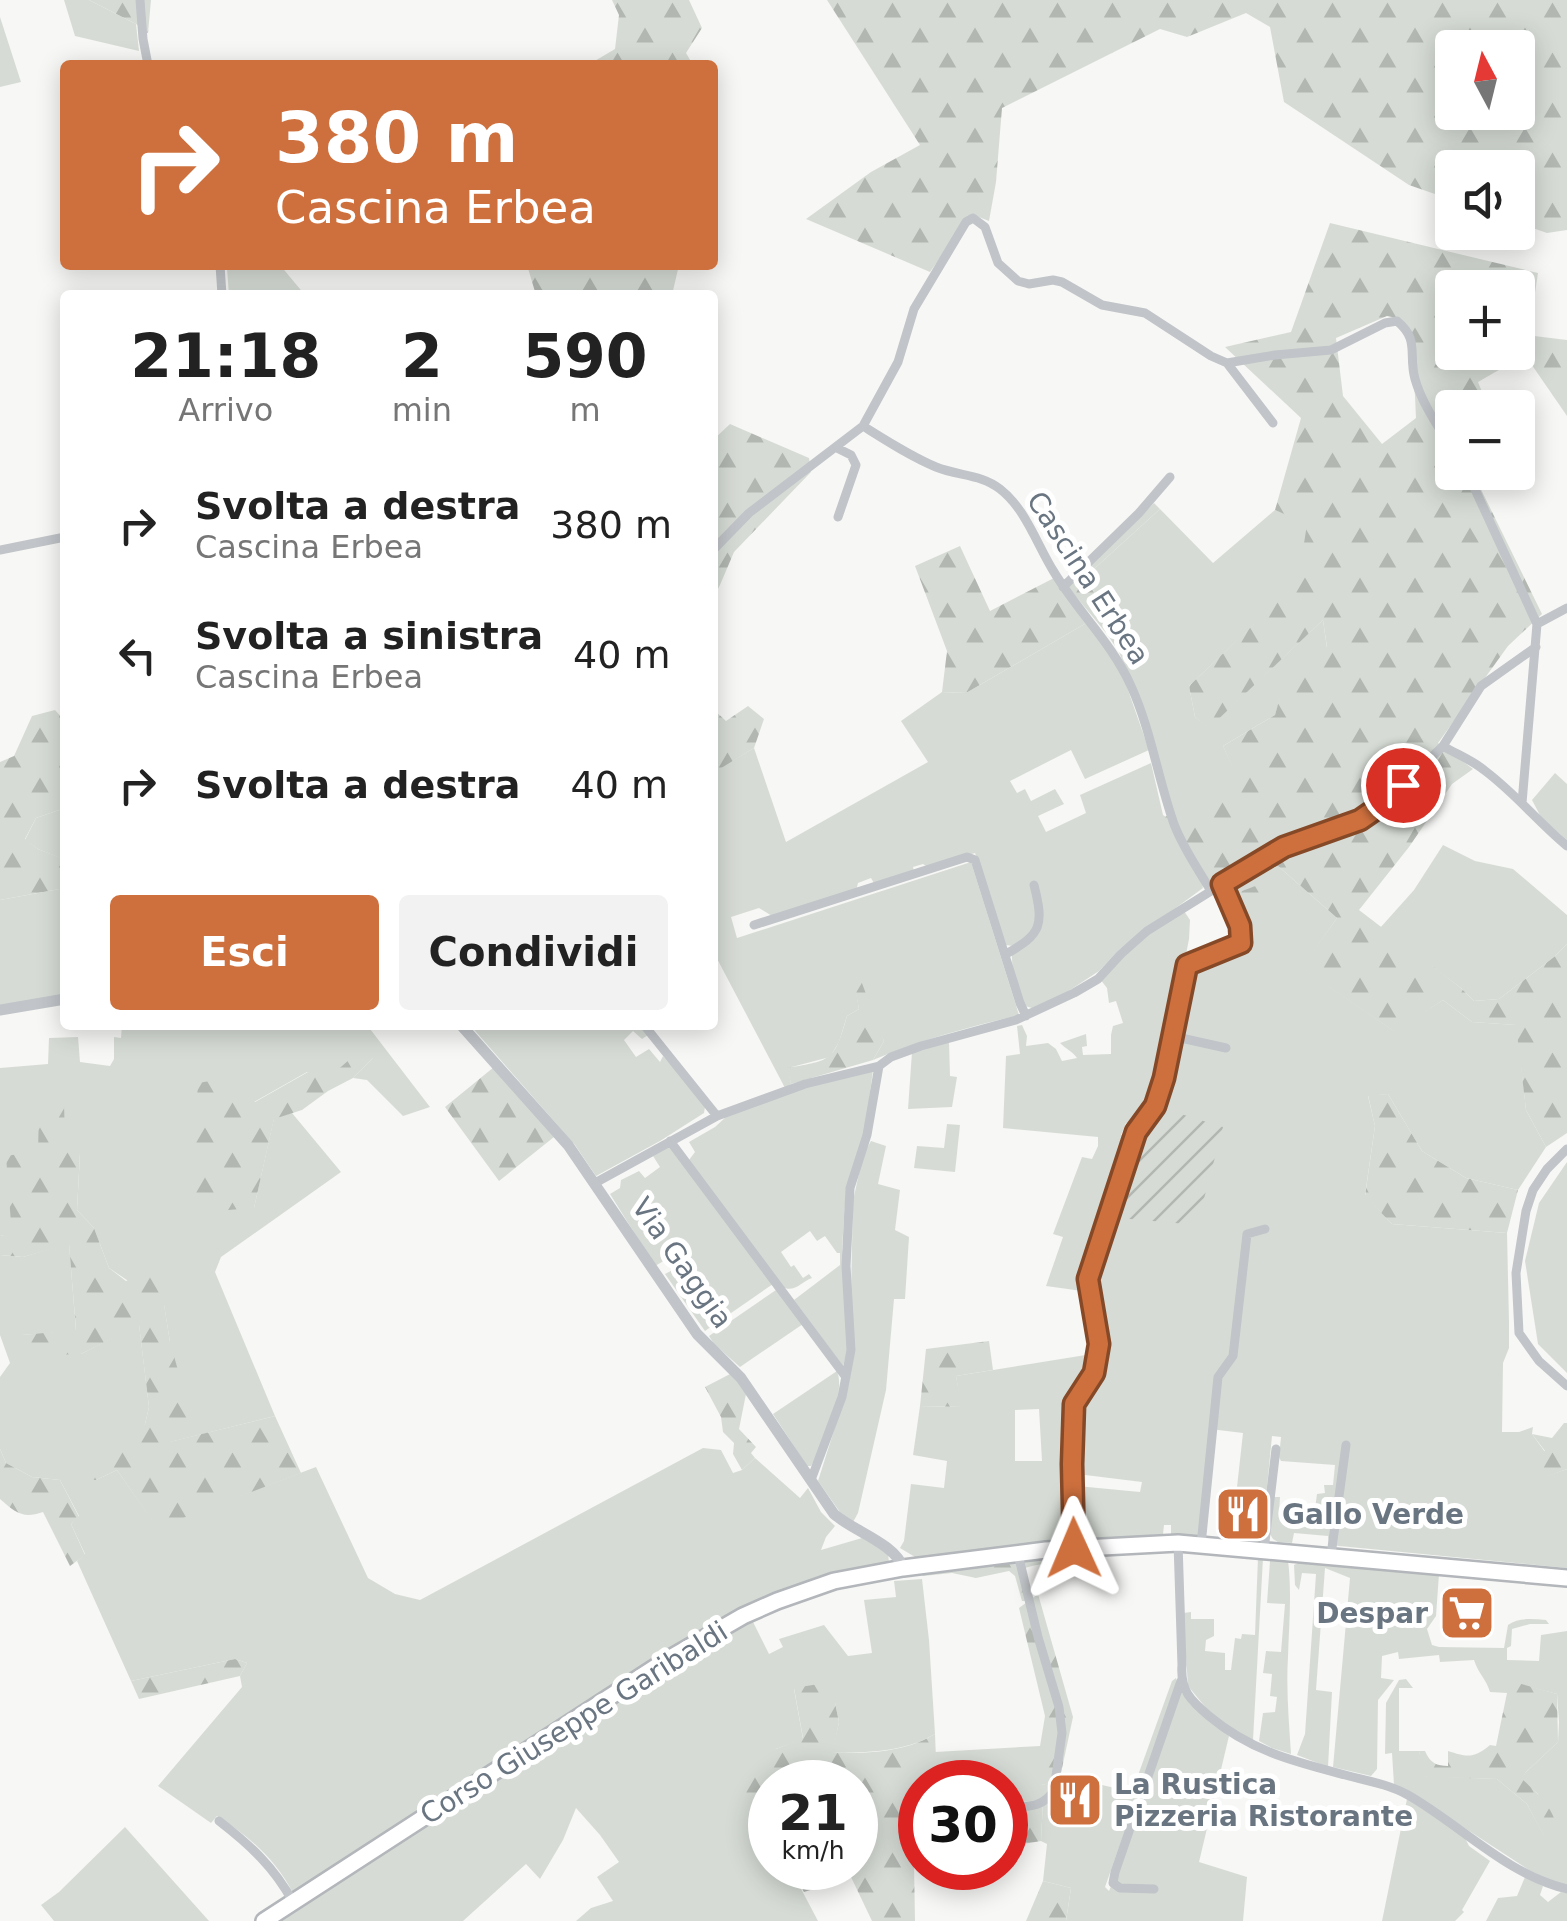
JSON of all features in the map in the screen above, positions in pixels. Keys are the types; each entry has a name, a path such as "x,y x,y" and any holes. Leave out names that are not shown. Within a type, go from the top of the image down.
{"main road":[{"name":"Corso Giuseppe Garibaldi","path":"264,1921 665,1662 743,1616 834,1581 1018,1554 1178,1543 1567,1578"}],"street":[{"path":"140,0 147,60"},
{"path":"718,545 749,513 863,426 898,362 914,309 966,222 973,218 985,226 998,263 1018,281 1062,282 1102,305 1145,313 1227,363 1273,423"},
{"path":"1227,363 1331,350 1384,322 1397,321 1411,336 1414,378 1435,420"},
{"name":"Cascina Erbea","path":"863,426 924,461 982,478 1002,490 1024,518 1063,587 1102,636 1130,682 1144,717 1175,828 1211,891"},
{"path":"836,448 851,455 856,465 838,517"},
{"path":"1063,587 1139,514 1170,477"},
{"path":"1477,490 1537,624 1522,803"},
{"path":"0,550 60,538"},
{"path":"1537,624 1567,608"},
{"path":"595,1183 717,1116 805,1084 880,1066 891,1057 921,1046 1026,1016 1098,979 1147,931 1222,884 1284,847 1360,820 1383,804 1442,746 1481,686 1536,646"},
{"path":"1442,746 1483,768 1567,846"},
{"path":"754,925 967,857 974,860 1026,1016"},
{"path":"1074,1548 1074,1404 1094,1373 1099,1344 1088,1279 1136,1132 1155,1106 1164,1078 1187,965 1241,943 1240,926 1222,884"},
{"path":"1006,954 1029,941 1037,929 1040,909 1034,885"},
{"path":"0,1010 60,1000"},
{"name":"Via Gaggia","path":"465,1030 568,1144 698,1334 741,1378 834,1514 893,1551 903,1568"},
{"path":"648,1030 717,1116"},
{"path":"1172,1036 1226,1048"},
{"path":"810,1480 842,1397 851,1350 846,1266 850,1188 867,1134 880,1066"},
{"path":"670,1142 846,1377"},
{"path":"1567,1150 1533,1190 1516,1273 1519,1333 1540,1361 1567,1386"},
{"path":"1201,1544 1218,1377 1233,1356 1247,1234 1270,1230"},
{"path":"1332,1555 1346,1446"},
{"path":"1264,1550 1276,1449"},
{"path":"1154,1890 1120,1888 1113,1883 1181,1681 1178,1543"},
{"path":"1018,1554 1059,1707 1062,1733 1054,1790 1045,1802 1028,1806"},
{"path":"1181,1681 1194,1704 1225,1730 1256,1747 1398,1791 1505,1862 1550,1885 1567,1889"},
{"path":"218,1821 244,1840 279,1876 294,1902"}],"green space":[{"path":"64,0 89,0 136,24 139,51 75,36"},
{"path":"89,0 151,0 148,33 136,24"},
{"path":"612,0 689,0 702,28 686,53 690,60 596,60 615,49 619,15"},
{"path":"827,0 1567,0 1567,230 1547,233 1535,229 1535,150 1435,150 1435,194 1409,185 1284,102 1270,27 1246,13 1187,37 1160,29 1002,108 989,221 971,214 930,272 806,219 871,172 920,145"},
{"path":"0,17 21,82 0,87"},
{"path":"1330,223 1526,270 1435,270 1435,370 1499,370 1478,382 1481,390 1435,390 1435,490 1481,490 1542,614 1508,646 1438,743 1473,769 1452,784 1359,910 1474,1001 1499,999 1567,944 1567,1133 1546,1147 1526,1110 1516,1025 1472,1022 1443,1000 1395,1032 1301,968 1337,918 1278,866 1201,887 1165,817 1239,782 1223,746 1275,715 1284,683 1327,647 1323,620 1209,728 1195,717 1189,686 1298,582 1307,524 1275,510 1301,418 1225,347 1291,332","holes":["1387,316 1401,319 1412,333 1416,418 1382,444 1343,396 1336,338"]},
{"path":"227,270 284,270 301,290 229,290"},
{"path":"528,270 678,270 673,290 534,290"},
{"path":"1535,336 1567,340 1567,416 1535,370"},
{"path":"730,424 809,458 811,472 734,552 718,589 718,435"},
{"path":"1154,503 1160,509 1084,578 1115,620 1107,634 1068,587"},
{"path":"1160,509 1213,563 1275,510 1308,523 1299,582 1189,686 1195,717 1209,727 1323,620 1327,648 1285,683 1275,715 1223,746 1240,782 1175,831 1203,888 1120,949 1099,971 1064,994 1032,1008 1025,1006 1019,992 1013,946 1006,945 975,853 929,868 923,864 913,867 914,872 875,885 871,878 858,883 856,891 772,916 759,908 731,917 737,938 971,862 1019,1015 945,1034 873,1060 884,1041 854,979 859,1009 847,1016 830,1057 788,1068 791,1084 785,1088 718,961 718,769 754,748 786,842 928,762 901,721 942,692 966,693 1088,622 1122,673 1149,750 1085,779 1071,750 1010,781 1017,793 1025,789 1031,801 1055,789 1064,804 1038,816 1046,832 1086,813 1080,795 1151,763 1166,817 1172,806 1127,672 1107,634 1115,620 1084,578"},
{"path":"960,546 990,611 1054,578 1088,622 966,693 942,692 947,651 915,566"},
{"path":"748,706 764,719 754,748 718,770 718,714 726,721"},
{"path":"55,710 60,716 60,810 36,818 25,839 60,858 60,889 0,900 0,762 14,756 32,716"},
{"path":"1555,773 1567,784 1567,840 1542,819 1532,800"},
{"path":"60,810 60,858 25,840 36,818"},
{"path":"1443,845 1475,861 1513,869 1567,915 1567,944 1499,999 1474,1001 1380,928 1414,890"},
{"path":"1278,866 1337,918 1302,968 1394,1031 1443,1000 1472,1022 1517,1025 1526,1110 1546,1147 1518,1190 1466,1178 1422,1151 1388,1094 1368,1096 1375,1126 1365,1195 1392,1224 1507,1233 1509,1348 1503,1363 1502,1432 1533,1427 1532,1434 1545,1452 1535,1480 1567,1469 1567,1568 1329,1545 1328,1536 1294,1533 1292,1543 1278,1542 1270,1534 1274,1497 1280,1497 1279,1513 1299,1515 1300,1510 1315,1509 1317,1494 1325,1493 1324,1485 1333,1485 1335,1465 1281,1461 1281,1437 1272,1436 1265,1507 1255,1505 1258,1489 1237,1487 1243,1433 1210,1429 1198,1537 1171,1534 1171,1525 1164,1525 1163,1534 1081,1541 1077,1486 1140,1492 1142,1482 1069,1473 1069,1540 932,1558 915,1557 900,1548 911,1484 944,1488 947,1461 913,1455 920,1406 961,1407 956,1376 1092,1354 1095,1346 1082,1291 1046,1286 1063,1237 1053,1234 1082,1157 1092,1159 1098,1137 1003,1128 1006,1056 1020,1054 1017,1026 1022,1025 1027,1036 1026,1046 1048,1043 1062,1061 1077,1058 1060,1043 1086,1034 1083,1055 1111,1054 1113,1026 1123,1023 1116,1001 1109,1003 1107,988 1100,979 1134,944 1184,911 1190,920 1189,939 1162,1078 1152,1104 1136,1127 1126,1123 1121,1135 1149,1130 1191,972 1238,951 1234,894 1228,909 1220,891","holes":["1039,1409 1042,1461 1015,1461 1015,1410"]},
{"path":"1266,882 1274,897 1254,900 1268,923 1257,927 1235,925 1228,909 1234,894"},
{"path":"60,889 60,997 0,1006 0,900"},
{"path":"860,978 884,1041 873,1060 791,1084 787,1068 823,1060 834,1050 847,1016 859,1009 853,979"},
{"path":"122,1030 371,1030 430,1107 403,1116 367,1080 353,1078 373,1058 327,1080 307,1072 254,1102 254,1208 274,1118 292,1113 341,1172 221,1257 215,1272 275,1416 166,1443 170,1342 164,1305 109,1268 94,1228 77,1210 80,1154 39,1151 12,1238 0,1235 0,1068 48,1064 49,1038 78,1037 80,1062 110,1066 114,1059 114,1037 121,1038"},
{"path":"474,1030 644,1030 648,1035 642,1039 633,1031 624,1040 636,1057 649,1049 660,1062 663,1056 705,1107 704,1113 660,1141 596,1176 575,1145"},
{"path":"949,1042 950,1076 957,1077 952,1107 908,1109 912,1052"},
{"path":"357,1053 374,1057 353,1078 302,1110 274,1119 254,1208 189,1213 198,1083 228,1078 255,1102 308,1072 327,1079"},
{"path":"494,1067 554,1137 499,1181 445,1107"},
{"path":"873,1070 865,1131 846,1188 842,1249 848,1349 843,1366 794,1300 840,1265 840,1253 825,1236 817,1241 810,1231 781,1252 803,1278 809,1274 812,1278 794,1288 782,1287 689,1160 695,1152 689,1142 727,1116 806,1087"},
{"path":"1388,1094 1422,1151 1466,1178 1518,1190 1507,1233 1392,1224 1365,1196 1375,1126 1368,1095"},
{"path":"64,1104 65,1137 80,1153 77,1210 94,1228 109,1268 126,1281 149,1270 164,1304 189,1424 169,1442 275,1416 301,1473 157,1528 117,1470 96,1480 83,1479 79,1458 145,1424 149,1407 139,1325 81,1354 26,1356 22,1335 76,1330 69,1244 23,1257 0,1255 0,1235 12,1237 6,1156 38,1151 39,1113"},
{"path":"1155,1106 1223,1127 1197,1225 1108,1217 1136,1131"},
{"path":"947,1124 960,1125 955,1172 914,1168 917,1146 944,1148"},
{"path":"871,1141 886,1146 878,1184 900,1190 895,1230 909,1237 905,1299 894,1299 886,1390 858,1513 852,1524 818,1481 849,1383 853,1201 863,1155"},
{"path":"670,1146 773,1284 705,1331 665,1274 682,1265 674,1255 655,1266 610,1194 620,1188 621,1180 639,1171 645,1178 660,1167 653,1156"},
{"path":"1567,1162 1567,1373 1538,1344 1525,1261 1539,1203"},
{"path":"69,1243 76,1331 22,1335 81,1354 139,1324 149,1407 145,1424 96,1480 117,1470 157,1527 316,1467 368,1578 395,1594 420,1600 703,1448 721,1450 733,1473 755,1458 800,1498 808,1488 821,1512 835,1526 821,1550 862,1538 888,1553 889,1563 816,1577 745,1606 293,1893 270,1859 240,1831 217,1816 211,1823 158,1786 242,1687 240,1676 247,1663 235,1659 131,1681 77,1561 85,1554 71,1524 79,1516 60,1480 32,1477 6,1463 0,1449 0,1377 10,1363 0,1335 0,1255 23,1257"},
{"path":"776,1290 803,1324 740,1367 709,1336"},
{"path":"989,1341 993,1370 956,1376 962,1407 920,1406 926,1349"},
{"path":"837,1371 839,1391 833,1415 815,1460 807,1466 773,1414"},
{"path":"732,1373 746,1394 739,1429 756,1447 751,1453 755,1458 742,1470 733,1454 734,1443 723,1432 721,1417 705,1387"},
{"path":"1564,1423 1567,1469 1535,1481 1525,1461 1545,1451 1532,1434 1552,1438"},
{"path":"0,1449 6,1463 32,1477 60,1480 79,1517 71,1524 85,1555 70,1566 43,1512 20,1513 0,1499"},
{"path":"1082,1553 1025,1568 1026,1601 1022,1601 1015,1576 1009,1571 976,1578 921,1573"},
{"path":"1258,1557 1263,1558 1253,1740 1211,1714 1188,1686 1183,1613 1191,1612 1191,1619 1214,1619 1214,1636 1206,1640 1205,1651 1225,1653 1225,1670 1231,1670 1235,1638 1255,1635"},
{"path":"1288,1560 1291,1754 1259,1741 1263,1713 1275,1712 1277,1697 1270,1696 1272,1674 1263,1673 1266,1651 1281,1652 1285,1604 1267,1603 1270,1561"},
{"path":"1294,1565 1439,1574 1436,1616 1427,1629 1432,1645 1439,1647 1504,1648 1512,1622 1546,1620 1549,1624 1512,1629 1511,1646 1507,1648 1507,1660 1539,1661 1541,1635 1567,1631 1567,1886 1529,1870 1394,1785 1392,1753 1385,1754 1386,1703 1399,1680 1406,1679 1413,1688 1399,1688 1399,1751 1420,1751 1418,1763 1424,1776 1497,1779 1527,1804 1546,1839 1538,1794 1521,1779 1558,1742 1557,1694 1507,1681 1507,1693 1490,1692 1474,1660 1440,1662 1439,1655 1399,1659 1398,1652 1382,1656 1381,1678 1394,1680 1378,1700 1377,1769 1371,1776 1333,1767 1350,1578 1325,1568 1316,1690 1332,1692 1328,1767 1297,1755 1305,1734 1316,1574 1302,1573 1299,1590"},
{"path":"922,1579 935,1734 898,1748 832,1753 839,1722 835,1703 794,1689 803,1739 776,1749 774,1760 748,1760 748,1890 802,1890 818,1921 576,1921 591,1908 613,1901 597,1877 619,1862 576,1808 540,1879 526,1864 463,1921 275,1921 588,1724 701,1646 752,1620 769,1654 783,1647 779,1639 824,1625 848,1656 872,1653 864,1600 896,1597 894,1581"},
{"path":"1038,1594 1073,1717 1058,1787 1040,1784 1045,1716 1019,1608"},
{"path":"235,1659 247,1663 240,1676 139,1699 131,1681"},
{"path":"1176,1678 1177,1682 1105,1887 1109,1891 1136,1825 1180,1690 1190,1704 1229,1736 1199,1862 1247,1877 1243,1921 1066,1921 1071,1888 1043,1881 1047,1844 1041,1841 1043,1800 1028,1801 1028,1760 936,1760 935,1752 1040,1746 1041,1784 1098,1793 1102,1785 1132,1792"},
{"path":"850,1679 835,1703 839,1722 833,1753 898,1748 935,1734 936,1760 898,1760 898,1890 914,1890 915,1921 872,1921 857,1890 878,1890 878,1760 760,1760 803,1738 794,1688"},
{"path":"1507,1680 1557,1694 1558,1742 1522,1779 1552,1814 1556,1840 1546,1840 1527,1804 1497,1779 1423,1776 1417,1763 1420,1751 1425,1751 1434,1763 1448,1766 1448,1751 1470,1756 1490,1745 1496,1746"},
{"path":"748,1768 748,1796 737,1790 741,1773"},
{"path":"1407,1799 1452,1828 1490,1861 1464,1912 1455,1921 1382,1921"},
{"path":"1043,1800 1041,1841 1028,1843 1028,1801"},
{"path":"125,1827 209,1921 54,1921 41,1905"},
{"path":"1525,1877 1543,1886 1540,1895 1548,1902 1561,1892 1567,1893 1567,1921 1486,1921 1498,1898 1517,1896"},
{"path":"1043,1881 1071,1888 1066,1921 1026,1921"}],"place":[{"name":"Gallo Verde","path":"1243,1514"},
{"name":"Despar","path":"1467,1613"},
{"name":"La Rustica Pizzeria Ristorante","path":"1075,1800"}],"route":[{"path":"1074,1548 1074,1404 1094,1373 1099,1344 1088,1279 1136,1132 1155,1106 1164,1078 1187,965 1241,943 1240,926 1222,884 1284,847 1360,820 1403,785"}]}
